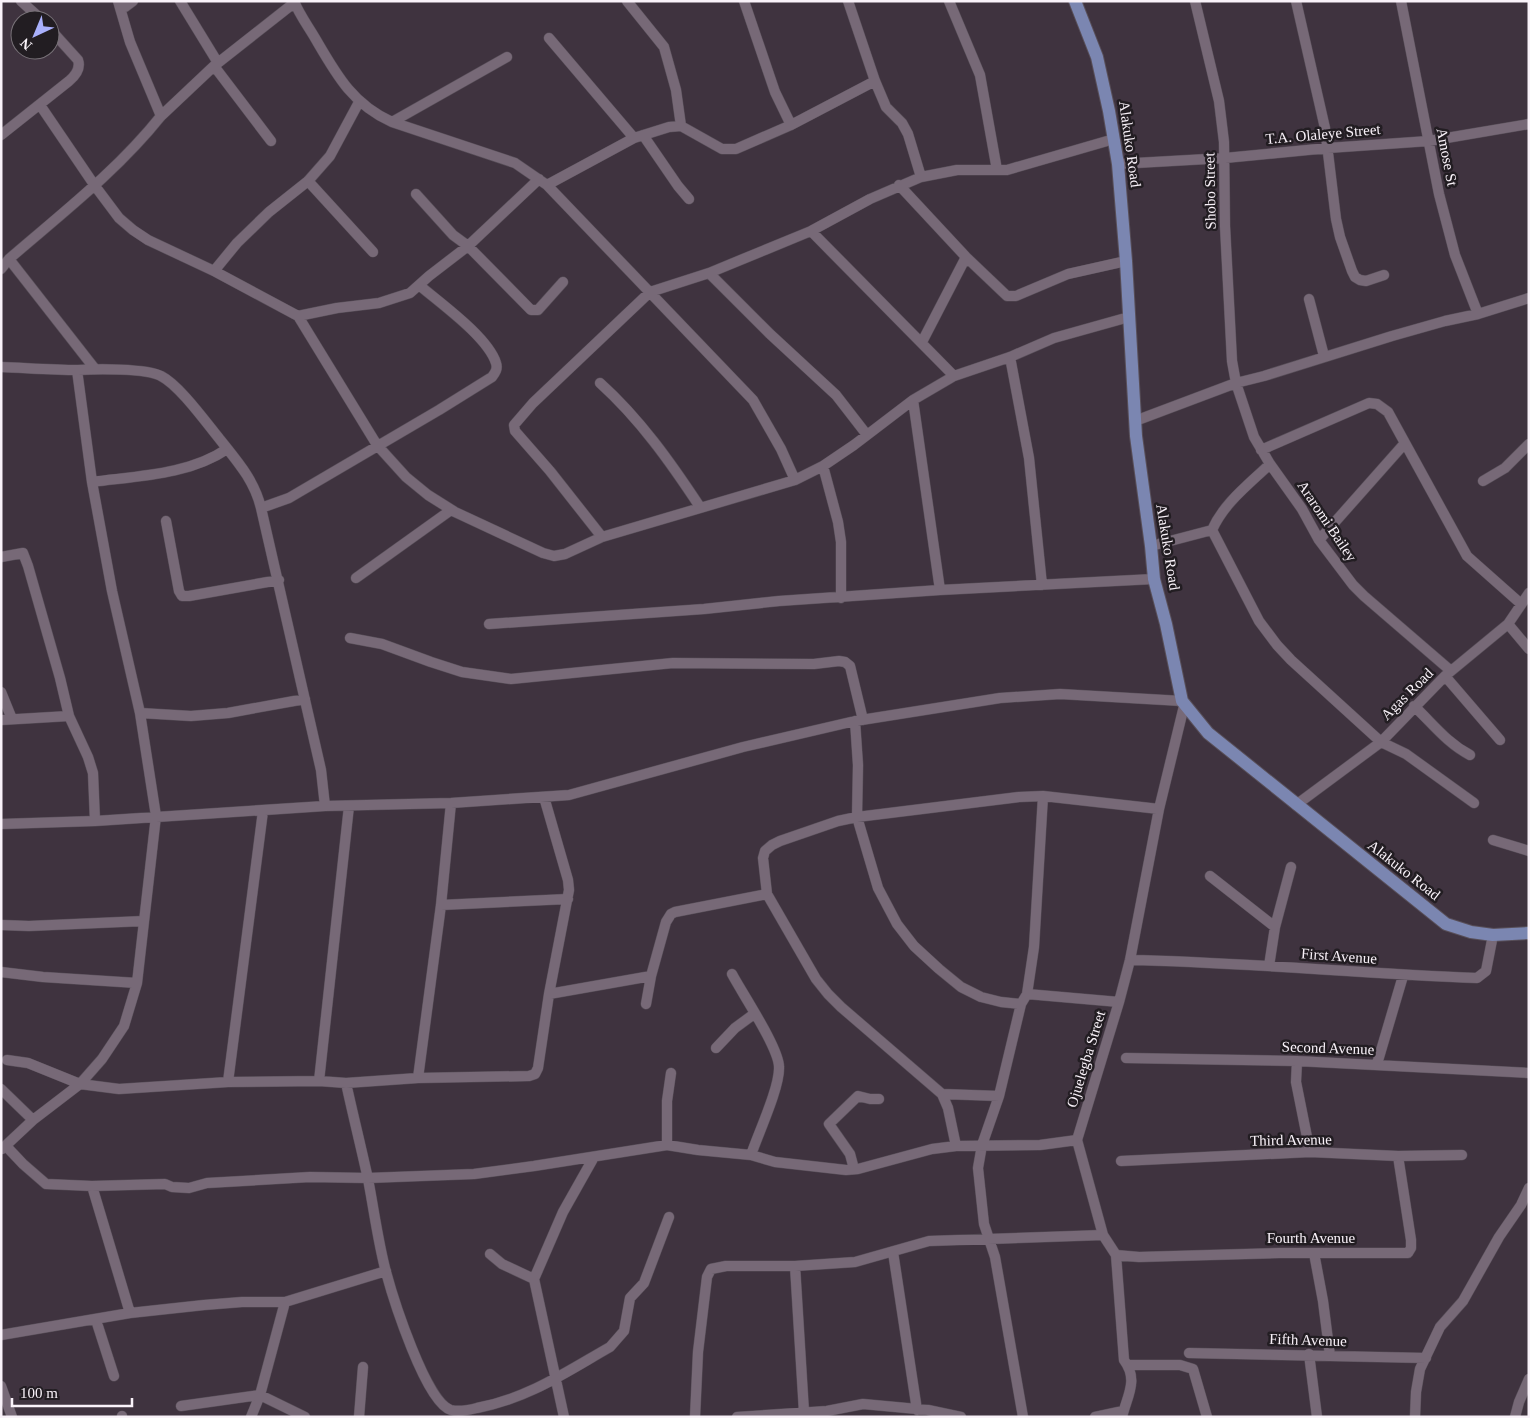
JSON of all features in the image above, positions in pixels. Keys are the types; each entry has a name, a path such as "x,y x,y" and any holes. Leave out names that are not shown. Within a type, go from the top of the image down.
{"main road":[{"name":"Alakuko Road","path":"1075,1 1097,57 1114,138 1126,260 1135,421 1140,468 1154,579 1183,703 1208,734 1446,924 1471,932 1494,935 1529,933"}],"street":[{"path":"21,1 31,10"},
{"path":"180,1 216,64 271,141"},
{"path":"626,1 664,47 676,90 681,126"},
{"path":"744,1 775,92 790,124"},
{"path":"848,1 875,81 886,107 902,123 908,134 921,177"},
{"path":"949,1 980,75 998,170"},
{"name":"Shobo Street","path":"1195,1 1224,135 1228,296 1232,361 1236,382"},
{"path":"1296,1 1328,148 1336,219 1352,271 1355,277 1366,281 1384,275"},
{"name":"Amose St","path":"1401,1 1439,194 1454,255 1478,314"},
{"path":"1,269 9,259 94,186 148,133 161,116 216,64 294,2 342,83 359,102 392,122 516,163 543,182 753,400 781,449 795,480"},
{"path":"125,3 130,42 161,116"},
{"path":"549,38 639,137 689,199"},
{"path":"1,136 75,76 79,64 78,60 60,40"},
{"path":"392,122 507,57"},
{"path":"298,316 337,308 379,303 410,293 428,276 468,246 543,182 639,137 670,126 681,126 722,149 730,150 747,145 875,81"},
{"path":"214,271 237,243 269,212 308,181 330,156 359,102"},
{"path":"40,105 94,186 119,218 133,230 148,240 214,271 298,316 377,446 406,477 428,495 451,510 543,553 554,556 565,554 602,538 700,507 795,480 823,466 913,400 954,376 1010,357 1068,333 1129,317"},
{"name":"T.A. Olaleye Street","path":"1118,164 1225,158 1429,141 1529,124"},
{"path":"602,538 550,471 515,431 514,425 533,403 650,292 709,273 811,231 870,199 921,177 957,170 998,170 1021,167 1114,138"},
{"path":"308,181 373,252"},
{"path":"899,186 966,257 1005,295 1010,297 1068,274 1126,260"},
{"path":"416,194 453,235 468,246 531,310 538,310 563,282"},
{"path":"811,231 954,376"},
{"path":"922,342 966,257"},
{"path":"9,259 95,369"},
{"path":"709,273 770,334 836,394 867,435"},
{"path":"261,508 288,498 484,384 497,370 496,363 485,345 463,322 419,285"},
{"path":"1135,421 1236,382 1274,373 1324,356 1444,321 1478,314 1529,298"},
{"path":"1309,299 1324,356"},
{"path":"1010,357 1029,458 1042,585"},
{"path":"1,367 95,369 149,372 160,375 184,396 241,464 257,494 279,580 321,770 325,806"},
{"path":"77,370 92,482 112,591 140,713 156,816 137,983 124,1026 102,1059 80,1084 33,1120 4,1148 46,1184 92,1186 164,1184 172,1187 190,1188 207,1183 273,1179 474,1174 667,1145 751,1156 776,1162 846,1170 932,1149 982,1145 1040,1145 1077,1140 1103,1235 1116,1255 1124,1360 1128,1365 1132,1383 1123,1414 1095,1417"},
{"name":"Araromi Bailey","path":"1236,382 1248,423 1261,450 1302,509 1318,540 1353,585 1448,674 1500,740"},
{"path":"600,383 646,430 671,463 700,507"},
{"path":"913,400 940,590"},
{"path":"1261,450 1369,403 1377,404 1388,412 1467,556 1520,603"},
{"path":"1318,540 1405,443"},
{"path":"1483,481 1505,468 1529,444"},
{"path":"92,482 167,472 216,456 227,449"},
{"path":"1212,530 1218,516 1228,503 1270,464"},
{"path":"823,466 839,526 841,598"},
{"path":"356,578 451,510"},
{"path":"166,521 179,591 182,596 279,580"},
{"path":"1151,546 1212,530"},
{"path":"1212,530 1259,621 1291,660 1381,742 1406,754 1474,803"},
{"path":"1,557 23,553 60,678 69,716 88,757 93,773 95,820"},
{"path":"489,624 704,610 779,601 940,590 1154,579"},
{"name":"Agas Road","path":"1296,805 1381,742 1414,706 1448,674 1508,624 1520,603 1529,593"},
{"path":"1508,624 1529,649"},
{"path":"350,638 382,644 462,672 511,679 673,663 814,664 845,662 850,666 859,721 857,817 878,888 897,924 914,946 939,969 961,986 981,997 1021,1004"},
{"path":"1,692 6,719 69,716"},
{"path":"1,824 263,811 325,806 451,803 569,795 743,747 859,721 1000,698 1047,694 1183,703"},
{"path":"140,713 191,716 228,713 305,698"},
{"name":"Ojuelegba Street","path":"1077,1140 1130,960 1159,809 1183,703"},
{"path":"1414,706 1446,740 1470,755"},
{"path":"956,1146 948,1108 942,1094 828,994 816,979 767,894 763,858 765,851 772,845 838,821 1019,797 1042,796 1159,809"},
{"path":"1023,1417 995,1257 984,1224 978,1168 982,1145 999,1096 1021,1004 1027,994 1034,948 1042,796"},
{"path":"7,1060 28,1063 80,1084 119,1089 228,1082 319,1081 346,1083 418,1078 530,1076 535,1074 538,1068 549,994 568,899 568,880 544,797"},
{"path":"418,1078 441,904 451,803"},
{"path":"319,1081 348,806"},
{"path":"228,1082 263,811"},
{"path":"1493,840 1529,851"},
{"path":"1269,966 1275,927 1291,867"},
{"path":"1210,876 1275,927"},
{"path":"646,1004 651,976 666,922 671,914 767,894"},
{"path":"441,904 568,899"},
{"path":"1,925 29,926 144,921"},
{"name":"First Avenue","path":"1130,960 1269,966 1403,976 1477,978 1486,970 1494,935"},
{"path":"1,972 43,977 137,983"},
{"path":"732,974 771,1043 779,1066 778,1081 751,1156"},
{"path":"549,994 651,976"},
{"path":"1377,1064 1403,976"},
{"path":"1027,994 1119,1002"},
{"path":"716,1048 735,1028 754,1014"},
{"name":"Second Avenue","path":"1126,1058 1377,1064 1529,1074"},
{"path":"1297,1061 1296,1082 1310,1152"},
{"path":"667,1145 667,1101 670,1073"},
{"path":"346,1083 368,1178 386,1271 408,1339 421,1372 445,1407 452,1410 467,1410 510,1401 540,1387 610,1346 624,1331 630,1298 644,1283 669,1217"},
{"path":"1,1089 33,1120"},
{"path":"942,1094 999,1096"},
{"path":"854,1169 850,1154 829,1124 858,1096 879,1099"},
{"name":"Third Avenue","path":"1121,1160 1310,1152 1398,1156 1462,1155"},
{"path":"564,1417 534,1279 563,1212 594,1156"},
{"name":"Fourth Avenue","path":"1116,1255 1138,1257 1408,1253 1412,1248 1398,1156"},
{"path":"92,1186 130,1314"},
{"path":"1414,1417 1420,1369 1440,1326 1463,1301 1499,1237 1521,1205 1529,1188"},
{"path":"695,1417 698,1352 708,1272 711,1269 726,1266 795,1266 854,1262 929,1241 1103,1235"},
{"path":"893,1252 924,1413"},
{"path":"1314,1253 1323,1301 1330,1356"},
{"path":"490,1254 502,1264 534,1279"},
{"path":"795,1266 804,1412"},
{"path":"1,1335 130,1314 242,1302 285,1302 386,1271"},
{"path":"251,1417 260,1395 285,1302"},
{"path":"96,1320 114,1376"},
{"name":"Fifth Avenue","path":"1189,1353 1309,1354 1426,1358"},
{"path":"1309,1354 1317,1417"},
{"path":"1128,1365 1180,1365 1193,1369 1207,1417"},
{"path":"358,1417 363,1367"},
{"path":"1515,1417 1529,1379"},
{"path":"1,1386 12,1417"},
{"path":"181,1406 260,1395 305,1417"},
{"path":"736,1417 804,1412 828,1414 863,1404 962,1417"}]}
